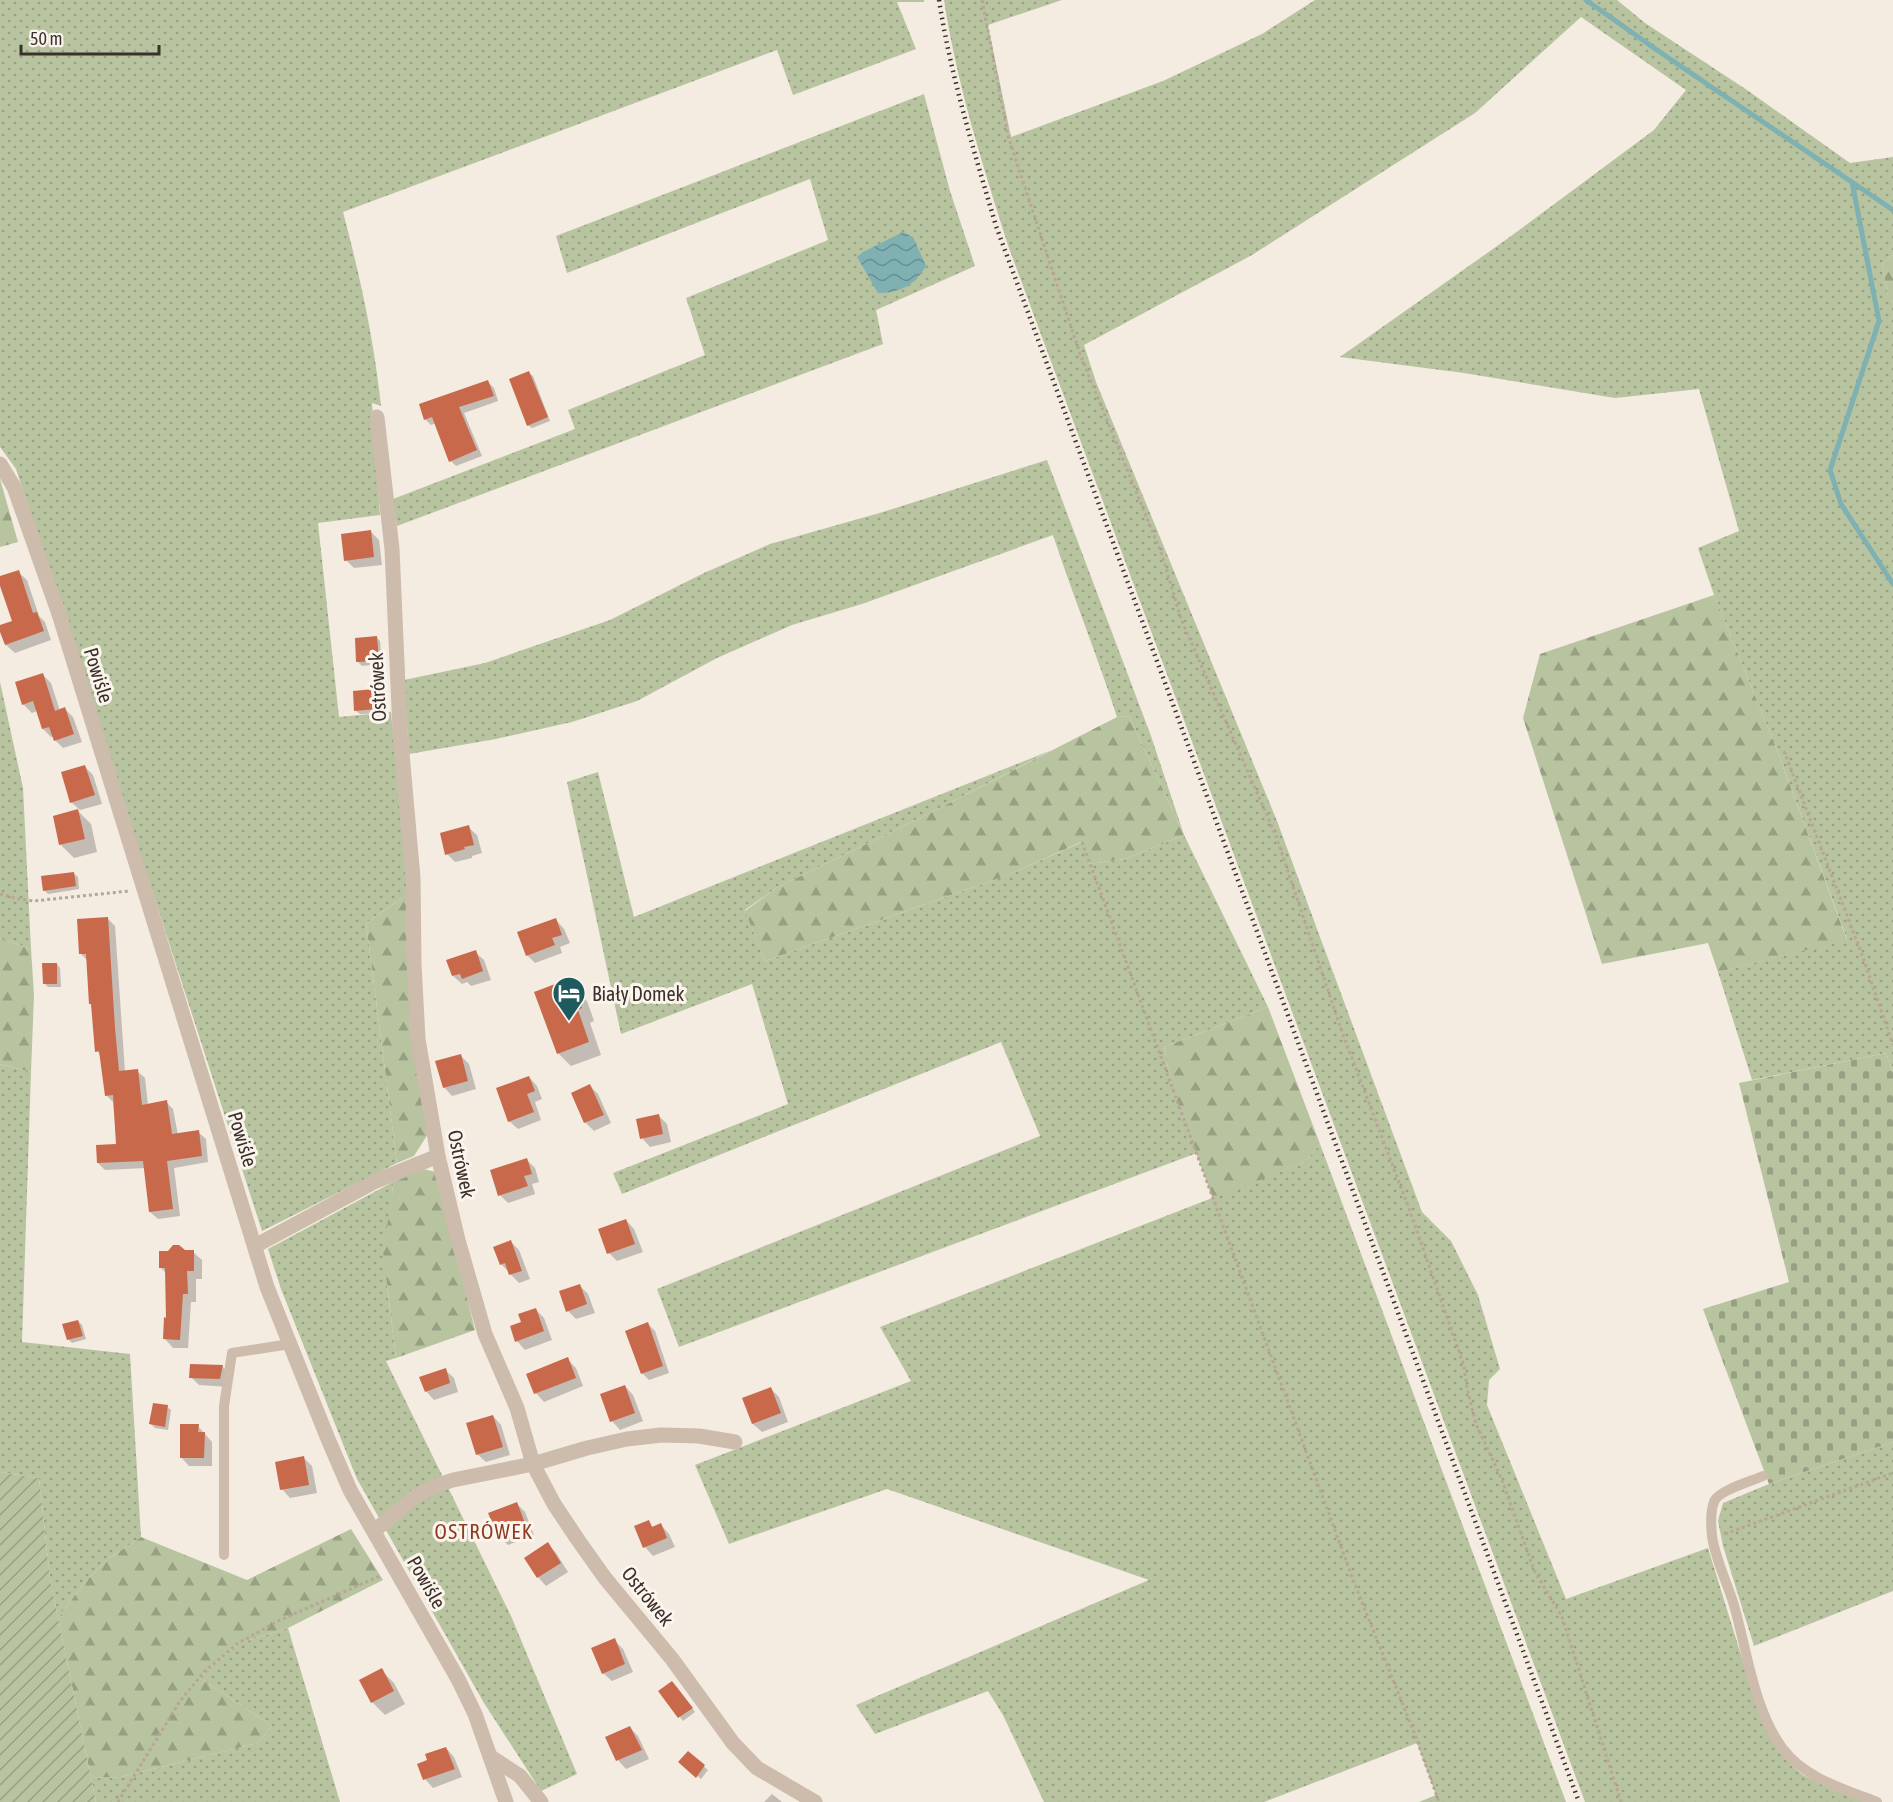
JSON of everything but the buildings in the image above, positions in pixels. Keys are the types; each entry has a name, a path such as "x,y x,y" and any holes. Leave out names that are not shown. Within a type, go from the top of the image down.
{"street":[{"name":"Ostrówek","path":"377,417 392,549 400,731 413,878 418,1039 438,1156 458,1240 485,1334 517,1408 533,1464 554,1504 578,1540 605,1578 672,1659 733,1743 757,1768 815,1802"},
{"name":"Powiśle","path":"0,464 14,487 44,571 267,1287 350,1490 458,1679 475,1714 506,1802"},
{"path":"255,1246 376,1181 438,1156"},
{"path":"374,1531 416,1496 453,1480 533,1464 597,1445 627,1439 661,1435 699,1436 735,1442"},
{"path":"491,1757 520,1776 541,1802"}],"lane":[{"path":"224,1555 224,1406 232,1353 290,1344"},
{"path":"1763,1476 1721,1493 1714,1500 1711,1524 1712,1539 1762,1707 1768,1724 1782,1748 1797,1765 1823,1780 1877,1802"}],"path":[{"path":"982,0 1008,136 1080,354 1162,555 1181,619 1276,837 1341,1029 1411,1214 1464,1366 1476,1424 1502,1480 1534,1570 1562,1617 1621,1802"},
{"path":"1784,751 1862,952 1893,1045"},
{"path":"1082,842 1354,1582 1439,1802"},
{"path":"0,894 34,901 144,890"},
{"path":"1712,1539 1893,1473"},
{"path":"118,1802 180,1701 204,1672 237,1644 278,1621 395,1569"}],"green space":[{"path":"0,0 924,0 924,2 897,2 916,49 793,95 777,50 343,212 366,308 378,381 381,406 372,403 380,515 318,523 339,717 391,712 408,894 366,923 397,1163 262,1231 16,469 0,447"},
{"path":"944,0 1062,0 988,25 1011,137 1163,81 1262,34 1315,0 1617,0 1645,23 1747,90 1850,163 1893,157 1893,255 1882,264 1888,296 1893,302 1893,1072 1886,1053 1752,1080 1718,972 1847,939 1777,750 1714,595 1698,548 1739,531 1699,389 1615,398 1464,373 1340,357 1507,239 1654,130 1686,90 1581,17 1475,113 1252,255 1084,345 1096,382 1277,821 1422,1212 1451,1241 1478,1295 1500,1369 1489,1380 1487,1405 1566,1599 1708,1548 1754,1697 1791,1765 1803,1775 1823,1785 1867,1802 1585,1802 1009,248 963,94"},
{"path":"924,94 950,191 975,266 876,310 883,344 397,526 393,499 575,429 568,410 705,355 686,298 828,240 810,179 567,273 556,236"},
{"path":"1893,255 1893,302 1888,297 1882,264"},
{"path":"1047,460 1151,736 1184,835 1129,716 1117,717 1053,535 862,604 792,625 717,658 637,701 572,722 496,739 409,754 404,680 485,663 610,620 704,573 770,544 883,512"},
{"path":"0,479 18,542 0,547"},
{"path":"1714,595 1777,750 1847,940 1718,972 1708,943 1602,964 1523,718 1540,654"},
{"path":"0,682 23,788 31,949 0,938"},
{"path":"1129,716 1184,835 1125,859 1089,864 1081,842 1008,875 765,961 745,911 776,888 926,815 1117,717"},
{"path":"1052,750 776,888 745,910 765,961 1008,875 1082,842 1089,864 1125,859 1184,835 1268,1007 1164,1047 1172,1087 1197,1153 679,1347 657,1289 1040,1136 1001,1042 622,1194 613,1173 788,1104 752,984 621,1034 567,782 598,772 634,917"},
{"path":"408,894 410,1028 428,1134 414,1156 397,1163 366,923"},
{"path":"0,938 31,949 34,995 31,1072 0,1064"},
{"path":"1268,1007 1320,1144 1305,1162 1213,1199 1172,1087 1164,1047"},
{"path":"1886,1053 1893,1072 1893,1442 1769,1484 1703,1309 1789,1282 1739,1083"},
{"path":"0,1064 31,1072 22,1342 130,1354 141,1537 108,1559 84,1583 58,1618 50,1579 39,1478 0,1472"},
{"path":"1320,1144 1566,1802 1419,1802 1436,1795 1417,1743 1264,1802 1044,1802 1003,1715 988,1691 875,1734 856,1705 1149,1580 887,1489 729,1544 695,1465 911,1381 880,1327 1305,1162"},
{"path":"423,1169 436,1172 475,1330 396,1358 383,1251 393,1182"},
{"path":"393,1182 387,1285 396,1358 386,1361 511,1616 577,1774 541,1791 484,1703 357,1479 281,1289 268,1249"},
{"path":"1893,1442 1893,1591 1754,1646 1723,1546 1718,1521 1723,1503 1769,1484"},
{"path":"0,1472 39,1478 50,1579 96,1802 0,1802"},
{"path":"351,1529 383,1580 288,1628 237,1644 200,1678 272,1726 258,1743 121,1777 91,1778 58,1618 84,1583 108,1559 141,1537 247,1580"},
{"path":"288,1628 340,1802 96,1802 91,1778 121,1777 258,1743 272,1726 200,1678 237,1644"}],"water":[{"path":"903,232 913,237 926,266 922,273 906,287 878,293 857,257"}],"waterway":[{"path":"1586,0 1893,210"},
{"path":"1852,182 1879,321 1830,470 1841,504 1893,584"}],"railway":[{"path":"939,0 971,142 996,226 1579,1802"}],"place":[{"name":"Biały Domek","path":"569,1022"}],"district":[{"name":"OSTRÓWEK","path":"484,1531"}]}
